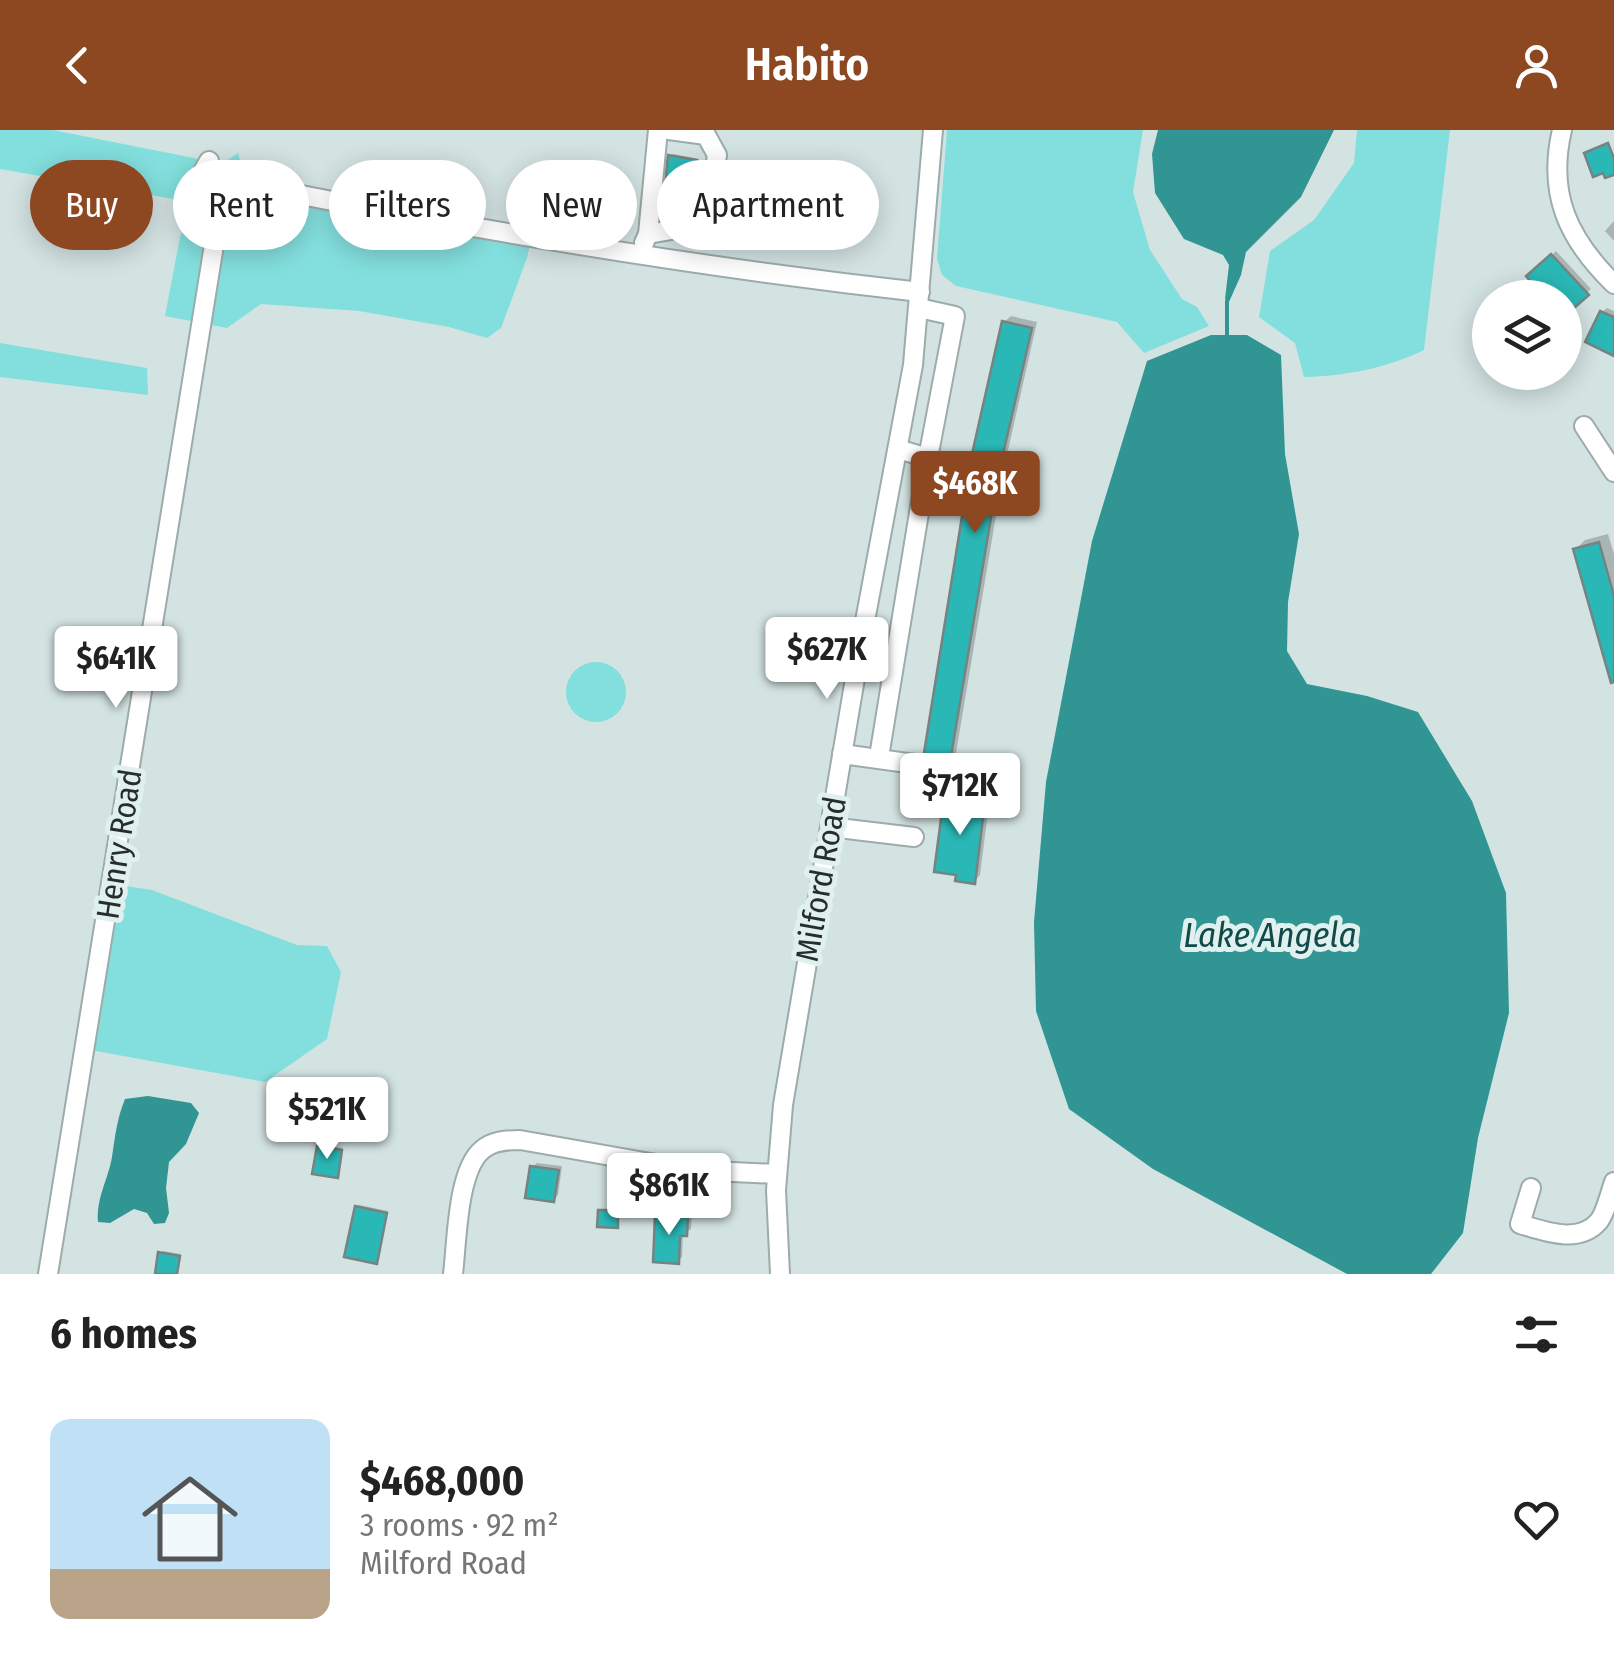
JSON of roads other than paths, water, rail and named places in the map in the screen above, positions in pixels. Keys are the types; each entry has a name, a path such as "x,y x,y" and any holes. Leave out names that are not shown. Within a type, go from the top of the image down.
{"street":[{"path":"640,254 648,234 658,130"},
{"path":"670,130 706,135 715,160"},
{"name":"Milford Road","path":"780,1274 777,1174 784,1104 869,600 914,366 933,130"},
{"path":"1562,130 1556,178 1560,206 1587,258 1614,284"},
{"path":"309,201 506,232"},
{"path":"648,234 657,232"},
{"name":"Henry Road","path":"48,1274 213,250"},
{"path":"528,258 529,250"},
{"path":"616,250 920,300 955,316 879,757"},
{"path":"1584,426 1614,472"},
{"path":"898,449 928,458"},
{"path":"869,600 902,609"},
{"path":"842,754 922,764"},
{"path":"830,828 914,837"},
{"path":"452,1274 467,1171 482,1150 503,1140 690,1170 777,1174"},
{"path":"1531,1188 1520,1224 1576,1235 1598,1222 1614,1182"}],"water":[{"path":"1158,130 1334,130 1301,197 1246,252 1229,302 1225,299 1229,265 1223,255 1184,239 1155,193 1152,154"},
{"name":"Lake Angela","path":"1211,335 1247,335 1281,355 1285,454 1299,534 1288,602 1287,651 1307,684 1367,696 1418,712 1472,801 1506,893 1509,1013 1478,1138 1463,1233 1431,1274 1347,1274 1153,1169 1069,1109 1036,1011 1034,922 1046,782 1092,541 1147,361"},
{"path":"148,1096 191,1103 199,1113 186,1144 169,1162 169,1213 165,1223 154,1224 147,1213 134,1209 110,1223 98,1222 100,1197 125,1099"}],"waterway":[{"path":"1227,301 1227,336"}]}
